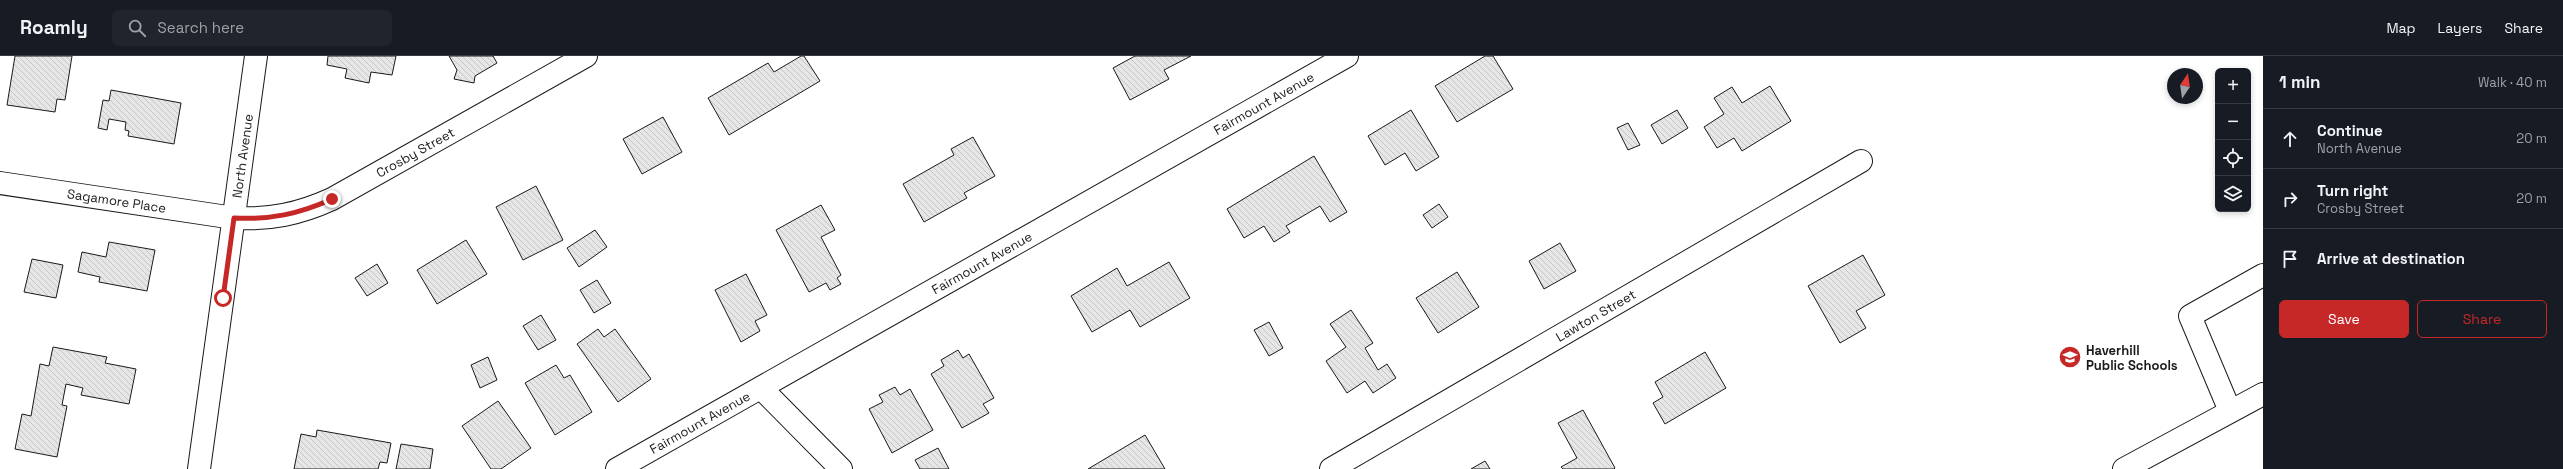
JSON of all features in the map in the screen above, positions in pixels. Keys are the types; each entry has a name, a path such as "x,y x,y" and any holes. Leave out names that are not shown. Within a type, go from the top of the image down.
{"street":[{"name":"North Avenue","path":"199,469 256,56"},
{"name":"Crosby Street","path":"234,218 258,219 282,216 320,204 586,56"},
{"name":"Fairmount Avenue","path":"617,469 1347,56"},
{"name":"Lawton Street","path":"1331,469 1861,161"},
{"name":"Sagamore Place","path":"0,183 234,218"},
{"path":"2230,411 2190,316 2263,275"},
{"path":"761,388 841,469"},
{"path":"2124,469 2263,394"}],"building":[{"path":"15,56 72,56 65,100 57,99 55,112 7,105"},
{"path":"328,56 396,56 392,75 371,72 369,83 345,78 347,69 327,65"},
{"path":"449,56 493,56 497,63 475,76 474,83 454,79 457,70"},
{"path":"801,56 804,56 820,81 729,135 708,98 768,63 774,72"},
{"path":"1135,56 1191,56 1164,70 1169,79 1130,100 1113,68"},
{"path":"1485,56 1493,56 1513,89 1457,122 1435,86"},
{"path":"1770,86 1791,121 1742,151 1734,138 1717,148 1704,127 1724,114 1714,98 1732,87 1742,103"},
{"path":"111,90 181,103 174,144 128,136 129,131 125,130 126,122 109,119 107,130 98,128 103,100 109,101"},
{"path":"1411,110 1439,157 1416,171 1405,153 1385,165 1368,136"},
{"path":"1677,110 1688,128 1662,144 1651,125"},
{"path":"663,117 682,152 642,174 623,139"},
{"path":"1628,123 1640,145 1628,150 1617,128"},
{"path":"973,137 995,176 964,193 967,198 924,222 903,184 954,155 951,149"},
{"path":"1314,156 1347,212 1330,222 1320,206 1286,226 1290,232 1274,242 1264,226 1244,238 1227,209"},
{"path":"536,186 563,240 523,260 496,207"},
{"path":"1439,204 1448,217 1432,228 1423,215"},
{"path":"821,205 835,230 821,237 841,275 837,278 841,284 830,290 826,283 809,292 776,230"},
{"path":"595,230 607,247 579,267 567,248"},
{"path":"466,240 487,274 437,304 417,270"},
{"path":"109,242 155,250 147,291 99,282 100,277 78,272 82,252 106,257"},
{"path":"1560,243 1576,271 1544,289 1529,261"},
{"path":"1863,255 1885,295 1856,311 1866,328 1840,343 1808,286"},
{"path":"32,259 63,265 56,298 24,292"},
{"path":"1169,262 1190,298 1140,327 1130,310 1092,332 1071,296 1117,268 1127,286"},
{"path":"377,264 388,283 367,296 355,278"},
{"path":"1457,272 1479,307 1438,333 1416,298"},
{"path":"746,274 767,315 755,321 760,331 741,342 715,290"},
{"path":"597,280 611,303 594,313 580,290"},
{"path":"1351,310 1373,343 1365,348 1378,370 1387,364 1396,378 1373,393 1365,381 1347,393 1326,361 1346,347 1330,324"},
{"path":"541,315 556,340 538,350 523,326"},
{"path":"1269,322 1283,348 1269,356 1254,330"},
{"path":"598,329 604,337 615,329 651,379 618,402 577,344"},
{"path":"53,347 107,357 105,363 136,369 129,404 81,395 83,388 66,384 62,405 67,406 57,457 15,449 22,414 31,416 40,364 49,366"},
{"path":"958,350 963,358 969,354 994,398 983,404 989,413 962,428 931,374 944,366 941,360"},
{"path":"1705,352 1726,388 1665,424 1653,403 1663,397 1655,382"},
{"path":"488,357 497,380 480,388 471,365"},
{"path":"556,365 564,378 570,375 592,412 555,435 525,383"},
{"path":"895,387 900,395 910,389 933,430 892,453 869,409 883,402 879,395"},
{"path":"498,401 531,448 501,469 491,469 462,426"},
{"path":"1583,410 1615,468 1614,469 1563,469 1561,467 1577,458 1558,423"},
{"path":"317,430 391,443 387,463 380,462 378,469 294,469 301,434 316,437"},
{"path":"1145,435 1165,469 1088,469"},
{"path":"401,444 433,449 430,469 396,469"},
{"path":"938,448 949,469 920,469 915,460"},
{"path":"1485,461 1490,469 1471,469"}],"place":[{"name":"Haverhill Public Schools","path":"2070,357"}],"route":[{"path":"223,298 234,218 258,219 282,216 309,209 332,199"}]}
